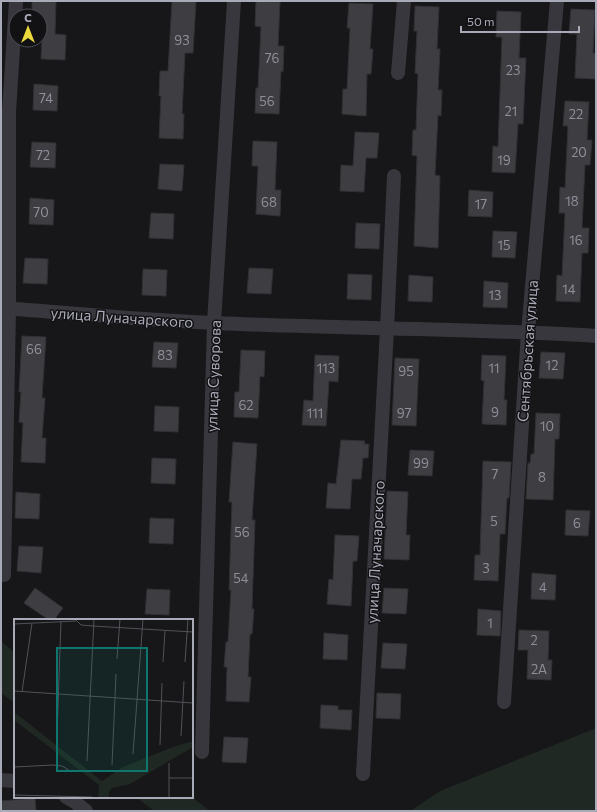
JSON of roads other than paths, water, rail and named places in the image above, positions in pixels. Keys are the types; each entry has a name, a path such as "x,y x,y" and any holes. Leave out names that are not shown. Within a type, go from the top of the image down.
{"street":[{"path":"4,575 5,309 9,112 16,1"},
{"name":"улица Суворова","path":"202,752 214,323 234,1"},
{"path":"398,73 404,1"},
{"name":"Сентябрьская улица","path":"504,702 528,332 557,1"},
{"name":"улица Луначарского","path":"362,774 394,176"},
{"name":"улица Луначарского","path":"5,309 214,323 528,332 596,336"},
{"path":"1,780 14,781"},
{"path":"68,798 86,811"}]}
